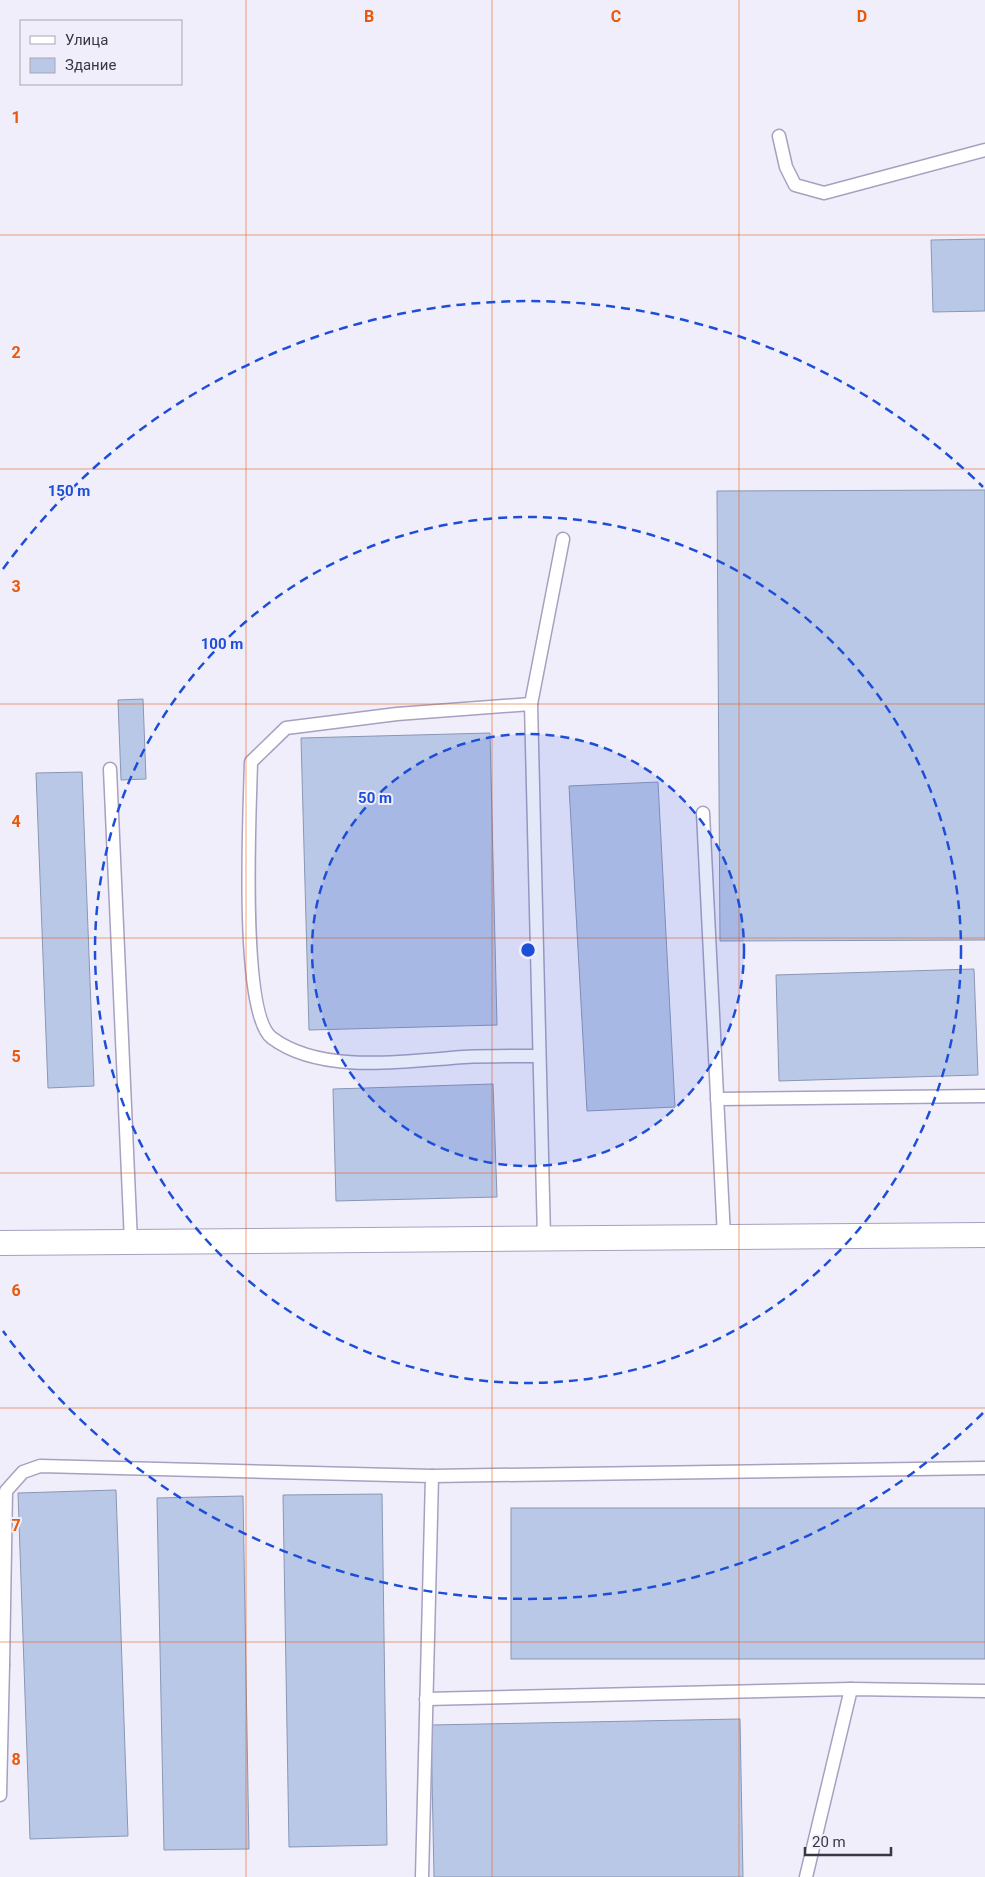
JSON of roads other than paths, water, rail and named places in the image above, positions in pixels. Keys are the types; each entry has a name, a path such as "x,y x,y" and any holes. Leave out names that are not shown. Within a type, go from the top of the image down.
{"street":[{"path":"0,1244 985,1235"}],"lane":[{"path":"779,136 786,167 795,185 824,193 985,150"},
{"path":"544,1238 531,704 563,539"},
{"path":"531,704 397,714 286,728 251,762 248,899 256,1007 270,1037 305,1056 364,1063 470,1057 540,1056"},
{"path":"110,769 131,1242"},
{"path":"703,813 724,1237"},
{"path":"717,1099 985,1096"},
{"path":"0,1795 6,1491 22,1472 40,1466 432,1476 985,1468"},
{"path":"422,1877 432,1476"},
{"path":"426,1699 851,1690 985,1691"},
{"path":"806,1877 851,1690"}]}
